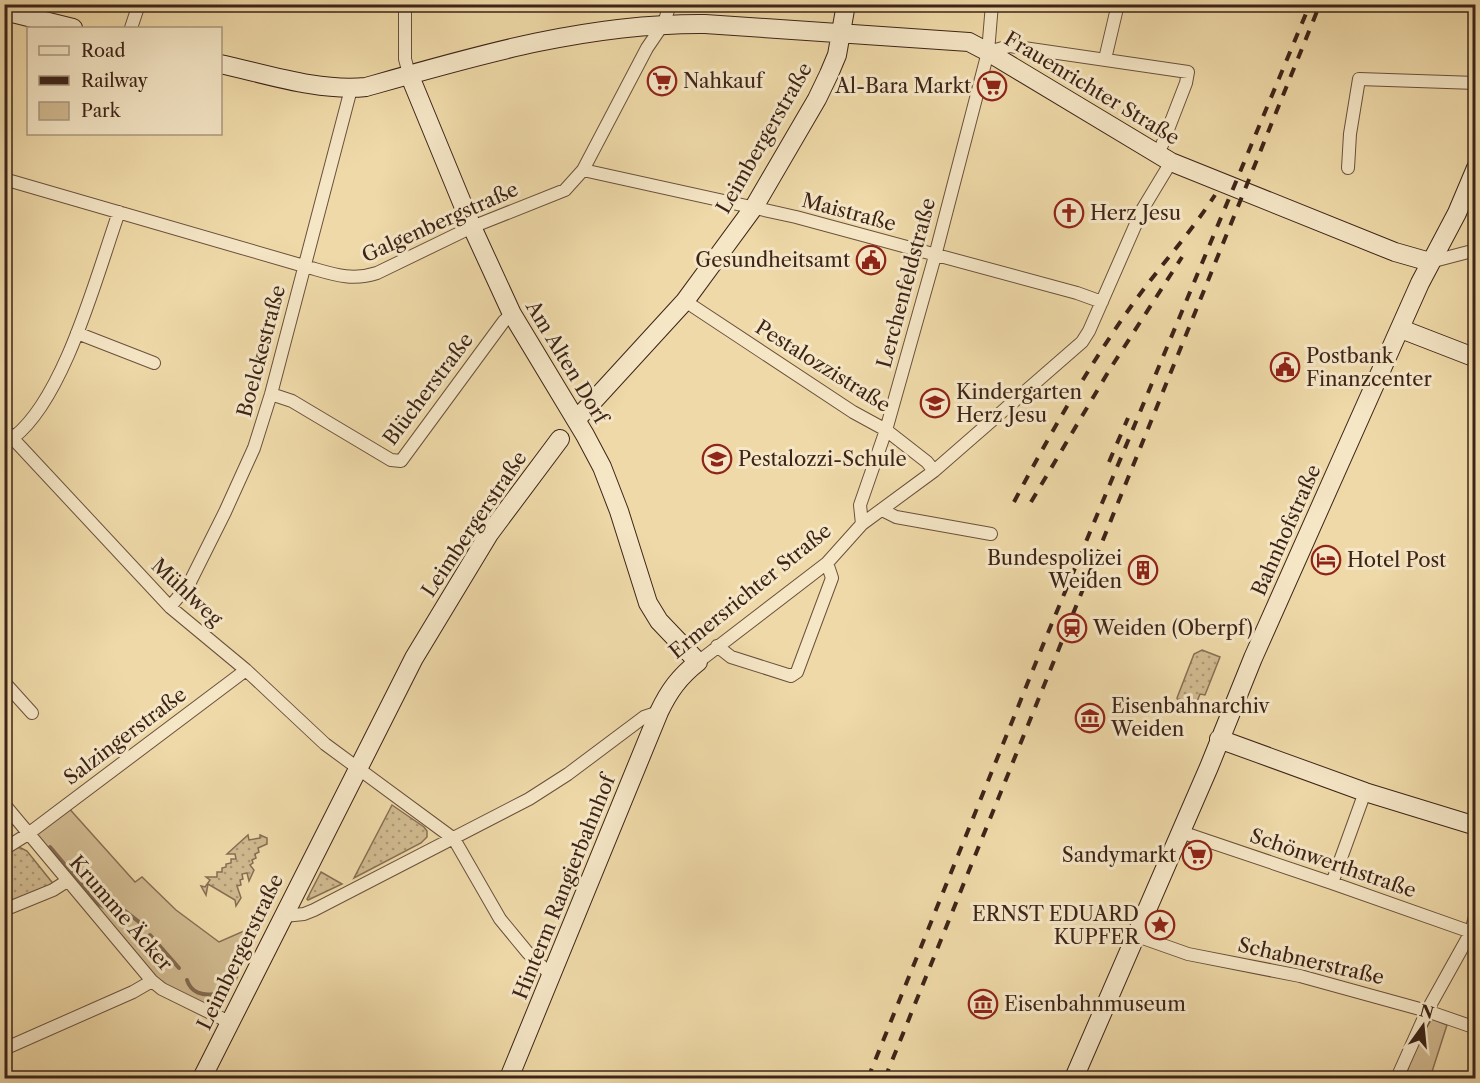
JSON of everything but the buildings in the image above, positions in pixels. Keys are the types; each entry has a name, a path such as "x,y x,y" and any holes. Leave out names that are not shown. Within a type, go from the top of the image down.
{"main road":[{"name":"Leimbergerstraße","path":"576,420 685,301 754,207 821,91 837,55 846,4"},
{"path":"4,11 69,27"},
{"name":"Frauenrichter Straße","path":"222,64 318,85 351,89 366,87 507,47 664,23 969,42 1171,162 1395,252 1430,262"},
{"name":"Am Alten Dorf","path":"409,74 472,227 512,314 602,467 648,603 660,621 698,662"},
{"name":"Bahnhofstraße","path":"1074,1078 1137,936 1253,658 1430,262 1457,213 1476,168"},
{"path":"1401,329 1476,358"},
{"name":"Leimbergerstraße","path":"202,1078 397,689 432,626 489,534 560,440"},
{"name":"Ermersrichter Straße","path":"658,712 670,690 684,673 698,662"},
{"name":"Hinterm Rangierbahnhof","path":"509,1078 658,712"},
{"path":"1219,739 1365,792 1476,826"}],"street":[{"path":"131,27 139,4"},
{"path":"405,4 405,59 409,74"},
{"name":"Galgenbergstraße","path":"4,179 346,278 362,278 472,227 565,190 583,170 647,48 664,23 670,4"},
{"name":"Lerchenfeldstraße","path":"862,524 860,505 886,430 935,256 988,52 992,4"},
{"path":"1105,59 1118,4"},
{"path":"988,52 1010,46 1188,72 1186,83 1162,145"},
{"path":"1348,168 1350,134 1359,79 1476,83"},
{"name":"Boelckestraße","path":"170,607 189,584 254,448 271,394 351,89"},
{"name":"Ermersrichter Straße","path":"698,662 827,563 862,524 934,471 1082,342 1142,210 1171,162"},
{"name":"Maistraße","path":"583,170 754,207 1077,293 1102,302"},
{"path":"9,433 27,427 55,382 77,333 119,212"},
{"path":"1430,262 1476,250"},
{"name":"Pestalozzistraße","path":"685,301 853,412 886,430 927,462 934,471"},
{"name":"Blücherstraße","path":"271,394 292,401 391,460 400,461 504,321 512,314"},
{"path":"77,333 154,363"},
{"name":"Leimbergerstraße","path":"560,440 576,420"},
{"name":"Mühlweg","path":"9,433 170,607 246,670 325,744 454,839"},
{"path":"882,510 896,517 991,534"},
{"path":"717,646 731,657 791,676 797,672 832,578 827,563"},
{"name":"Salzingerstraße","path":"4,849 28,834 246,670"},
{"path":"4,682 32,713"},
{"path":"284,916 314,910 529,799 568,774 644,717 658,712"},
{"path":"1332,882 1365,792"},
{"name":"Krumme Äcker","path":"4,804 152,981 162,989 229,1022"},
{"name":"Schönwerthstraße","path":"1181,832 1332,882 1471,932"},
{"path":"454,839 500,919 528,953 552,976"},
{"path":"4,910 53,890 67,881"},
{"path":"1397,1078 1427,1011 1471,932 1476,913"},
{"name":"Schabnerstraße","path":"1137,936 1188,954 1300,976 1427,1011 1476,1028"},
{"path":"4,1049 133,992 152,981"}],"green space":[{"path":"1202,650 1220,657 1205,695 1200,694 1194,709 1179,703 1177,698 1194,654"},
{"path":"66,805 135,882 142,877 176,910 219,942 253,927 260,930 219,1015 163,984 143,969 34,833"},
{"path":"392,805 424,827 427,837 421,843 354,878"},
{"path":"248,835 249,840 260,838 260,835 267,838 267,844 258,848 256,858 252,860 253,863 250,865 254,870 249,881 247,873 242,874 241,885 237,886 241,898 236,906 235,900 208,884 206,895 201,886 205,887 210,880 206,877 217,877 217,872 222,872 226,864 231,863 231,859 236,859 235,854 227,854"},
{"path":"13,847 27,851 55,886 14,902 5,887 5,852"},
{"path":"321,872 342,884 308,900 307,899"},
{"path":"1432,1019 1447,1025 1430,1078 1405,1078 1417,1041"}],"waterway":[{"path":"50,847 97,903 104,907 125,911 143,925"},
{"path":"150,935 179,968"},
{"path":"187,980 191,988 198,993 215,994"}],"railway":[{"path":"868,1078 1045,640 1310,4"},
{"path":"885,1078 1320,4"},
{"path":"1014,502 1100,352 1132,305 1215,195"},
{"path":"1031,502 1110,369 1182,257"},
{"path":"1109,462 1128,418"}],"place":[{"name":"Nahkauf","path":"662,81"},
{"name":"Al-Bara Markt","path":"992,86"},
{"name":"Herz Jesu","path":"1069,213"},
{"name":"Gesundheitsamt","path":"871,260"},
{"name":"Postbank Finanzcenter","path":"1285,367"},
{"name":"Kindergarten Herz Jesu","path":"935,403"},
{"name":"Pestalozzi-Schule","path":"717,459"},
{"name":"Hotel Post","path":"1326,560"},
{"name":"Bundespolizei Weiden","path":"1143,570"},
{"name":"Weiden (Oberpf)","path":"1072,628"},
{"name":"Eisenbahnarchiv Weiden","path":"1090,718"},
{"name":"Sandymarkt","path":"1197,855"},
{"name":"ERNST EDUARD KUPFER","path":"1160,925"},
{"name":"Eisenbahnmuseum","path":"983,1004"}]}
